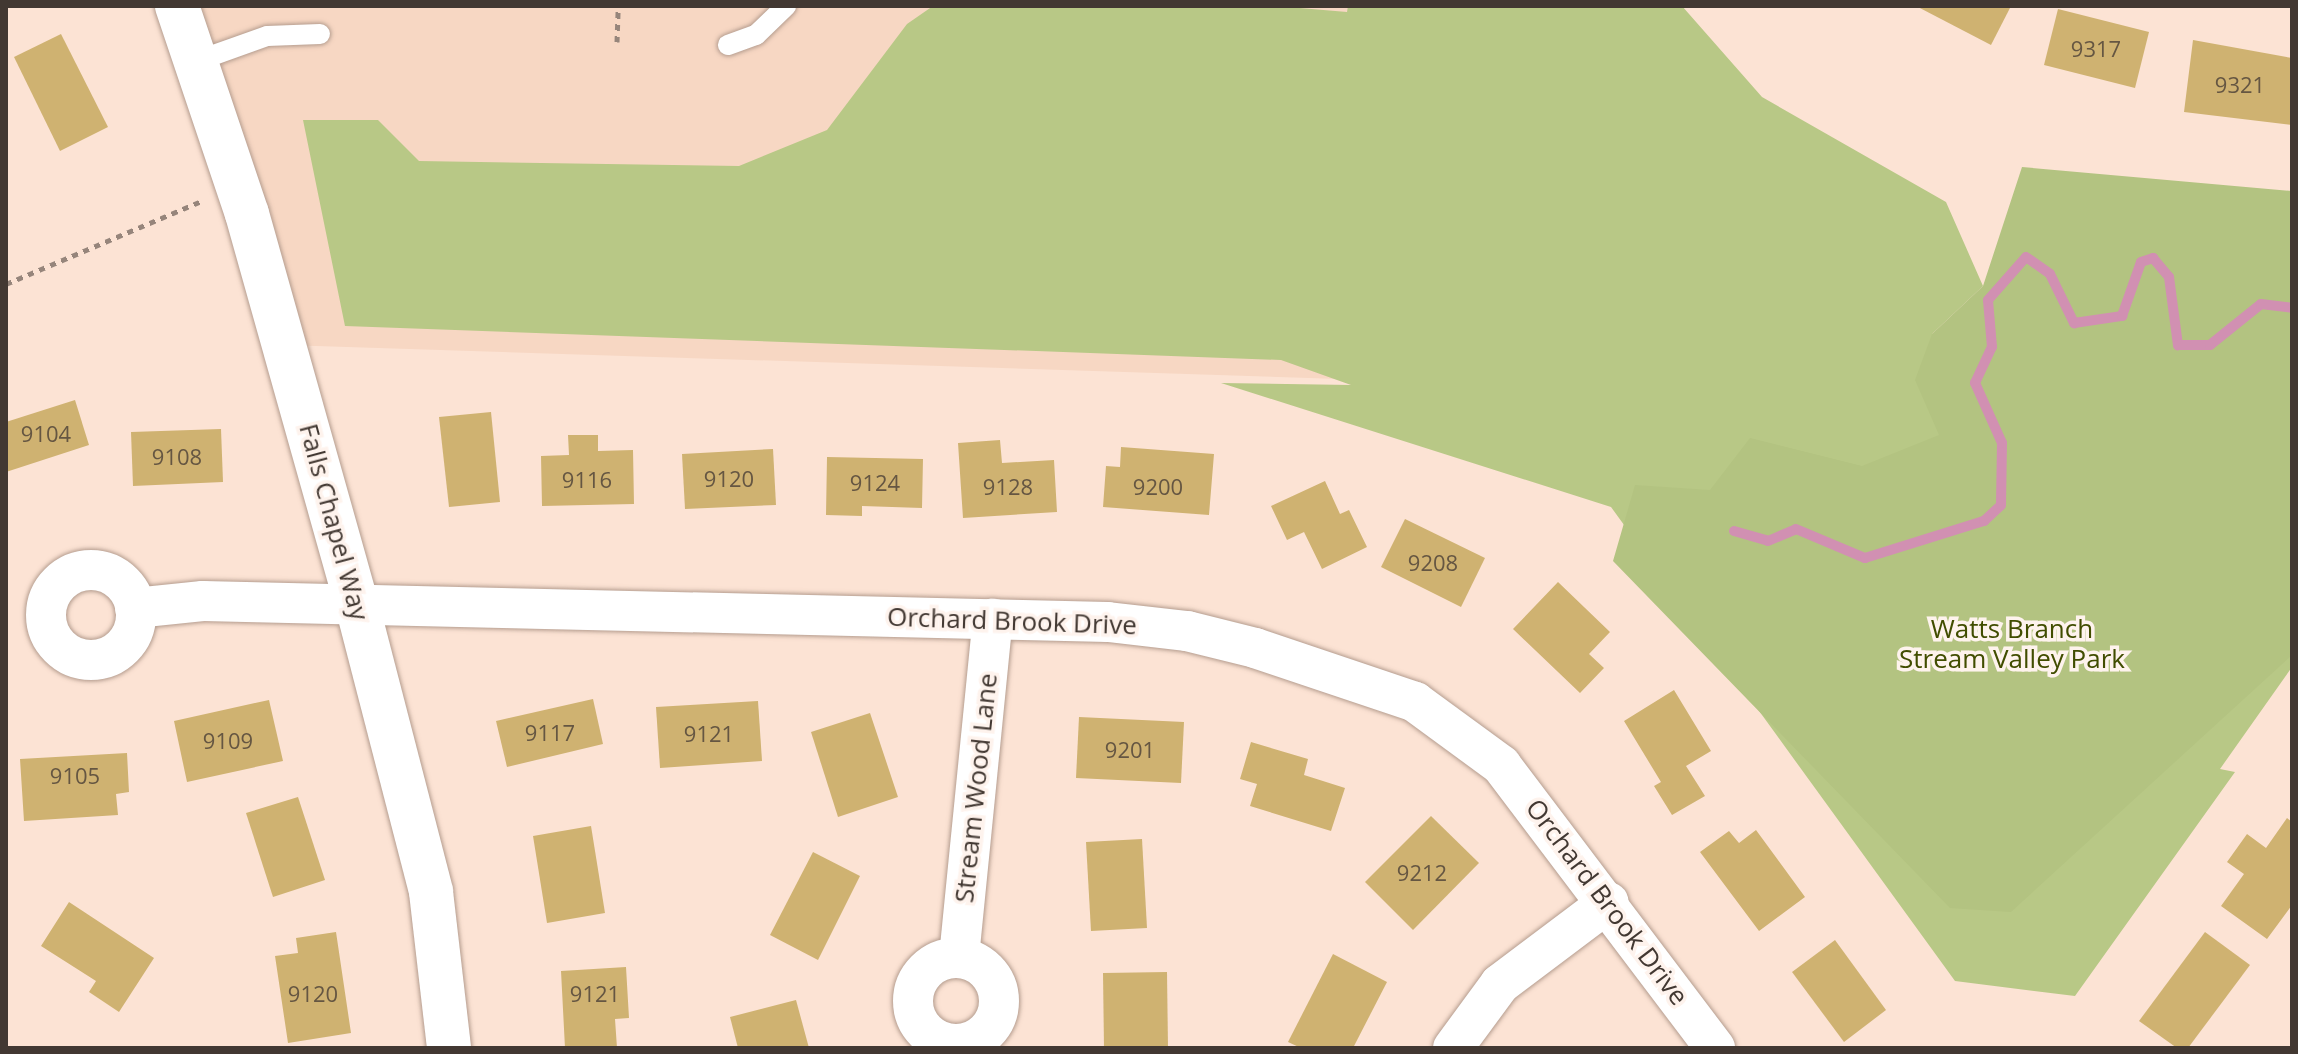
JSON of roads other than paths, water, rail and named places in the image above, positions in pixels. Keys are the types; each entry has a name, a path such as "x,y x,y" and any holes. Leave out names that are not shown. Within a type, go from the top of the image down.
{"street":[{"name":"Falls Chapel Way","path":"177,6 237,186 357,605 431,892 449,1048"},
{"name":"Orchard Brook Drive","path":"135,608 203,601 993,619 1187,631 1378,685 1415,702 1501,765 1609,902 1715,1048"},
{"name":"Stream Wood Lane","path":"959,957 993,619"},
{"path":"1453,1048 1500,984 1609,902"}],"lane":[{"path":"728,45 756,35 786,6"},
{"path":"197,61 293,30 320,34"}],"waterway":[{"path":"1734,531 1768,541 1796,529 1865,558 1984,521 2001,505 2002,443 1975,383 1992,347 1988,300 2026,257 2050,274 2074,323 2122,316 2141,262 2153,258 2169,277 2178,345 2210,345 2261,304 2292,308"}],"park label":[{"name":"Watts Branch Stream Valley Park","path":"2012,644"}]}
